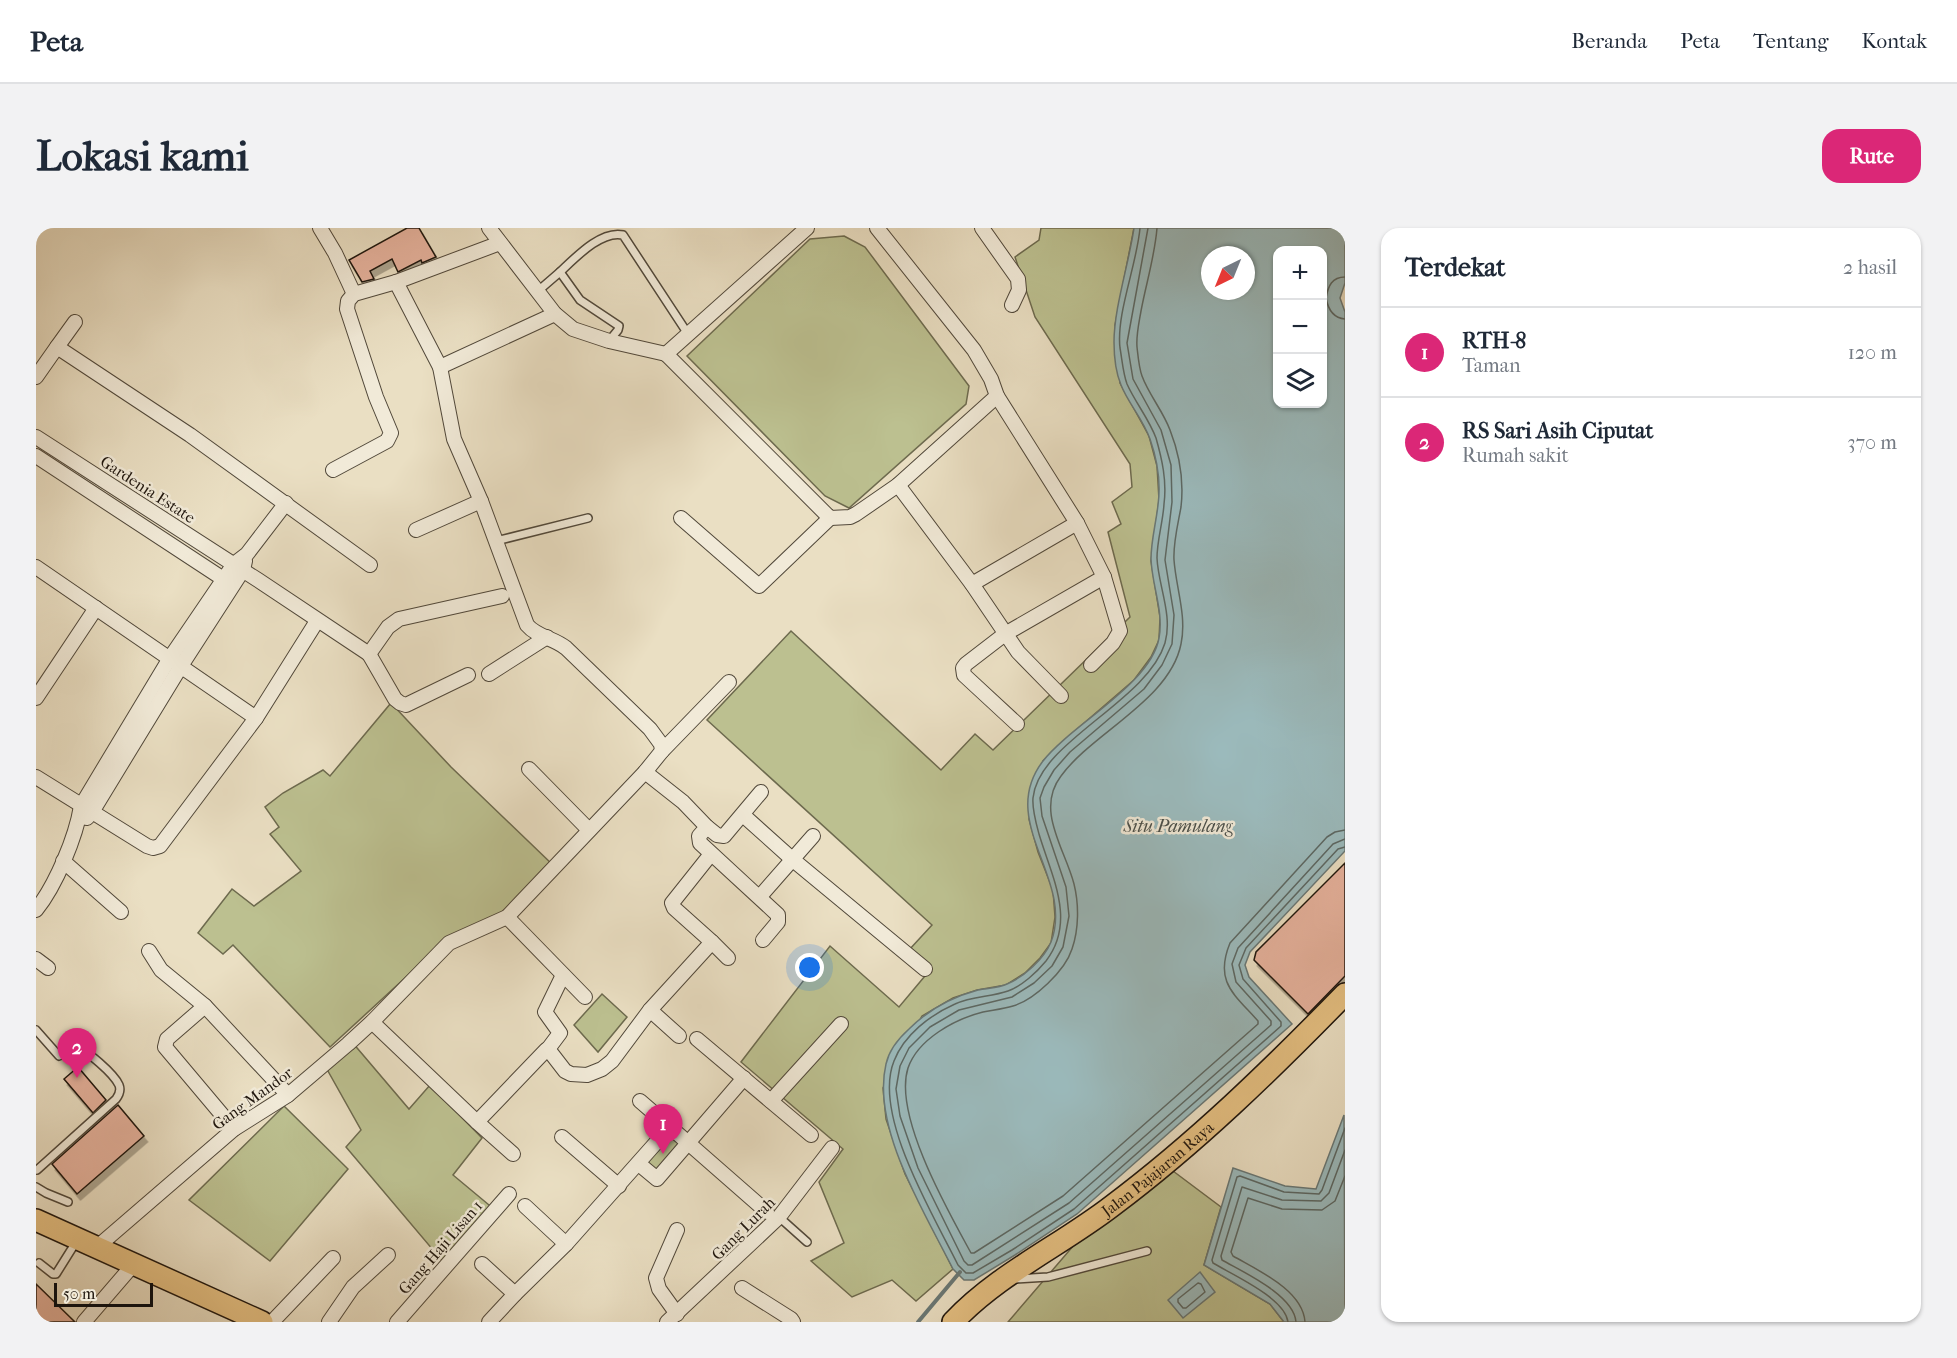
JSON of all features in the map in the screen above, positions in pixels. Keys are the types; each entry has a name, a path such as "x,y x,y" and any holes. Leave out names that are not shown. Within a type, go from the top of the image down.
{"main road":[{"name":"Jalan Pajajaran Raya","path":"953,1322 1003,1280 1110,1208 1159,1170 1246,1094 1345,994"},
{"path":"36,1220 262,1322"}],"street":[{"path":"320,228 338,259 354,294"},
{"path":"489,228 555,314 573,328 609,341 666,354 830,518"},
{"path":"877,228 974,350 991,379 997,396 1077,523 1104,577 1120,631 1113,644 1091,665"},
{"path":"982,228 1018,279 1019,290 1012,306"},
{"path":"666,354 803,229"},
{"path":"333,470 387,441 391,433 376,398 346,309 348,301 354,294 396,282 500,243"},
{"path":"396,282 440,367 453,439 481,501 527,625 566,648 650,729 661,744 662,751"},
{"path":"440,367 555,314"},
{"path":"36,377 75,322"},
{"path":"57,347 190,435 286,502 370,565"},
{"path":"681,518 759,586 830,518 850,517 898,485 997,396"},
{"name":"Gardenia Estate","path":"36,437 369,654"},
{"name":"Gardenia Estate","path":"36,456 228,582"},
{"path":"898,485 972,584 1018,652 1061,696"},
{"path":"416,530 481,501"},
{"path":"38,902 63,861 77,826 175,662 247,554 286,502"},
{"path":"972,584 1077,523"},
{"path":"36,567 256,718"},
{"path":"1017,724 979,690 964,672 966,664 1005,634 1104,577"},
{"path":"468,675 406,705 400,704 369,654 388,627 399,620 502,596"},
{"path":"36,698 96,608"},
{"path":"36,777 147,846 153,848 160,846 256,718 317,621"},
{"path":"489,674 547,637"},
{"path":"585,997 507,917 729,682"},
{"path":"530,769 589,830"},
{"path":"645,772 683,802 717,836 724,836 761,792"},
{"path":"743,815 792,859 925,969"},
{"path":"707,827 699,836 700,843 778,915 778,922 763,940"},
{"path":"763,893 813,836"},
{"path":"711,854 672,903 674,908 728,958"},
{"path":"63,861 121,912"},
{"name":"Gang Mandor","path":"87,1244 234,1129 288,1095 372,1022 449,943 507,917"},
{"path":"548,1049 565,1071 571,1074 597,1072 612,1060 650,1010 712,942"},
{"path":"149,951 161,969 205,1006 288,1095"},
{"path":"36,959 48,968"},
{"path":"477,1122 560,1034 545,1012 563,975"},
{"path":"205,1006 166,1039 165,1047 234,1129"},
{"path":"650,1010 679,1036"},
{"path":"372,1022 513,1154"},
{"path":"771,1101 841,1024"},
{"path":"697,1040 811,1135"},
{"path":"639,1164 657,1179 744,1078"},
{"path":"640,1101 773,1214"},
{"path":"489,1322 514,1294 566,1244 670,1127"},
{"path":"562,1137 619,1186"},
{"name":"Gang Lurah","path":"672,1318 773,1214 832,1148"},
{"name":"Gang Haji Lisan 1","path":"397,1322 509,1194"},
{"path":"525,1206 566,1244"},
{"path":"672,1318 656,1278 676,1230"},
{"path":"329,1322 353,1287 388,1255"},
{"path":"272,1322 333,1258"},
{"path":"84,1322 133,1264"},
{"path":"482,1264 514,1294"},
{"path":"742,1288 791,1318 793,1322"}],"lane":[{"path":"538,291 600,239 614,234 623,235 688,334"},
{"path":"560,272 580,300 619,326 609,341"},
{"path":"496,541 588,518"},
{"path":"36,1030 59,1056 75,1047 82,1049 108,1072 119,1085 120,1093 36,1170"},
{"path":"36,1187 68,1202"},
{"path":"773,1214 807,1242"},
{"path":"39,1263 56,1274 87,1244"},
{"path":"1003,1280 1048,1277 1147,1251"}],"green space":[{"path":"1041,228 1134,228 1115,325 1120,383 1149,436 1157,466 1159,500 1151,561 1160,617 1159,640 1151,657 1134,680 1043,761 1029,819 1038,852 1053,890 1055,917 1051,943 1025,973 1006,985 977,990 953,998 922,1016 883,1088 886,1119 905,1174 953,1269 916,1301 892,1280 852,1297 811,1261 844,1243 819,1182 843,1149 741,1062 830,946 899,1007 930,970 909,950 932,925 707,720 791,631 941,770 975,734 993,750 1130,617 1108,532 1121,524 1112,502 1132,487 1130,464 1035,317 1015,257 1039,240"},
{"path":"844,236 865,247 969,386 966,404 849,508 825,496 687,356 810,239"},
{"path":"391,703 451,767 555,867 505,914 442,944 330,1047 233,945 223,954 198,933 232,889 254,906 301,871 270,834 279,827 265,807 283,793 323,770 330,776"},
{"path":"602,994 627,1017 598,1052 574,1025"},
{"path":"352,1042 409,1109 430,1085 482,1138 453,1175 495,1210 444,1263 346,1147 361,1130 324,1064"},
{"path":"284,1106 348,1169 270,1261 189,1200"},
{"path":"670,1127 688,1144 657,1179 639,1164"},
{"path":"1169,1168 1221,1207 1204,1265 1270,1304 1284,1322 1008,1322 1074,1245"}],"water":[{"name":"Situ Pamulang","path":"1134,228 1345,228 1345,283 1340,298 1345,312 1345,851 1250,952 1245,965 1249,977 1292,1024 1077,1214 974,1280 964,1280 953,1269 903,1170 886,1115 883,1089 886,1064 898,1040 924,1016 959,996 1013,981 1033,967 1044,955 1051,942 1056,919 1047,873 1031,828 1028,806 1031,784 1043,761 1056,747 1109,703 1142,671 1153,655 1159,638 1160,618 1151,559 1159,497 1158,471 1147,432 1121,385 1114,353 1116,315"},
{"path":"1344,1115 1345,1322 1284,1322 1270,1304 1204,1265 1233,1168 1285,1186 1316,1189"},
{"path":"1200,1272 1215,1292 1183,1318 1168,1300"}],"building":[{"path":"407,228 419,228 436,257 422,263 421,260 398,272 392,259 370,271 374,279 362,282 349,260"},
{"path":"1345,863 1345,976 1308,1014 1254,960 1256,952"},
{"path":"78,1067 106,1100 93,1113 64,1079"},
{"path":"118,1105 144,1136 77,1194 52,1164"},
{"path":"36,1284 75,1322 36,1322"}],"waterway":[{"path":"918,1322 960,1272"}],"place":[{"name":"RS Sari Asih Ciputat","path":"77,1078"},
{"name":"RTH-8","path":"663,1154"}]}
